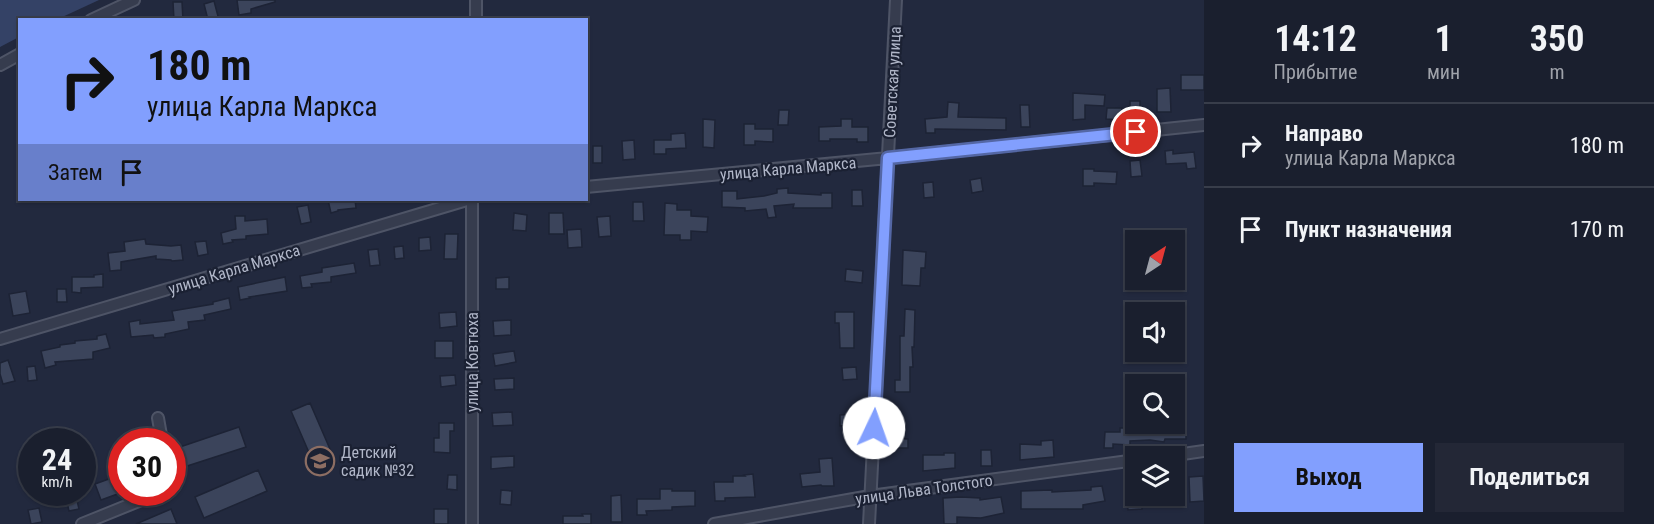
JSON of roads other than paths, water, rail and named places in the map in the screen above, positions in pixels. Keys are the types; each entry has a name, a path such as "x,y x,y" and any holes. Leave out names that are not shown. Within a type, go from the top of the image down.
{"street":[{"path":"95,18 134,0"},
{"path":"476,0 476,18"},
{"name":"Советская улица","path":"869,524 896,0"},
{"path":"0,65 18,55"},
{"name":"улица Карла Маркса","path":"588,187 1204,125"},
{"name":"улица Карла Маркса","path":"0,339 464,201"},
{"name":"улица Ковтюха","path":"472,201 472,524"},
{"path":"158,418 160,428"},
{"path":"1185,454 1204,451"},
{"name":"улица Льва Толстого","path":"714,524 870,496 1125,461"},
{"path":"82,524 126,506"}],"water":[{"path":"0,0 99,0 60,18 18,18 18,38 0,47"}],"place":[{"name":"Детский садик №32","path":"320,461"}]}
